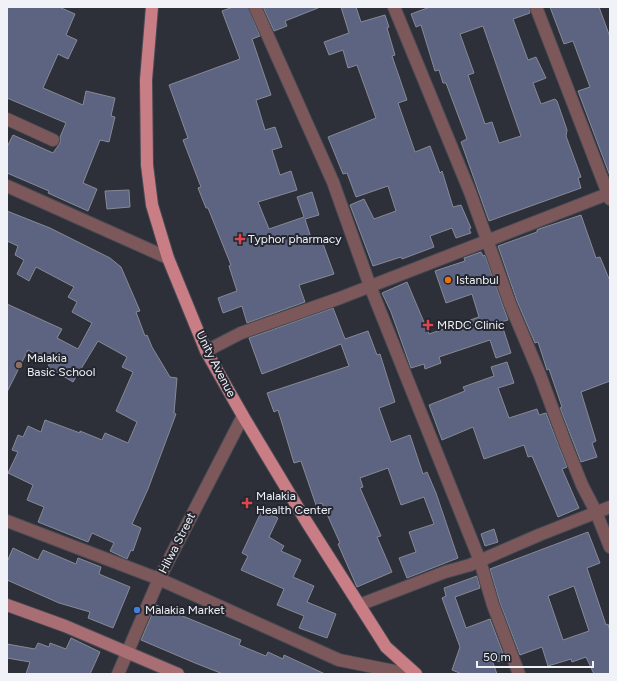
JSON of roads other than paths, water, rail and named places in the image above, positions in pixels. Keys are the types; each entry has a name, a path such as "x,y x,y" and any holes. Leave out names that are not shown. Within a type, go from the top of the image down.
{"main road":[{"name":"Unity Avenue","path":"152,7 146,80 147,165 152,205 168,258 206,350 243,416 386,647 416,674"}],"street":[{"path":"255,7 333,182 370,286 480,561 493,605 519,674"},
{"path":"394,7 488,240 510,304 540,375 566,445 610,547"},
{"path":"206,350 241,333 370,286 609,195 536,7"},
{"path":"7,119 53,140"},
{"path":"7,186 168,258"},
{"name":"Hilwa Street","path":"118,674 126,652 159,579 243,416"},
{"path":"359,605 445,572 480,561 610,507"},
{"path":"8,524 159,579 338,660 409,674"},
{"path":"7,605 65,626 178,674"}],"place":[{"name":"Typhor pharmacy","path":"240,239"},
{"name":"Istanbul","path":"448,280"},
{"name":"MRDC Clinic","path":"428,325"},
{"name":"Malakia Basic School","path":"19,365"},
{"name":"Malakia Health Center","path":"247,503"},
{"name":"Malakia Market","path":"137,610"}]}
